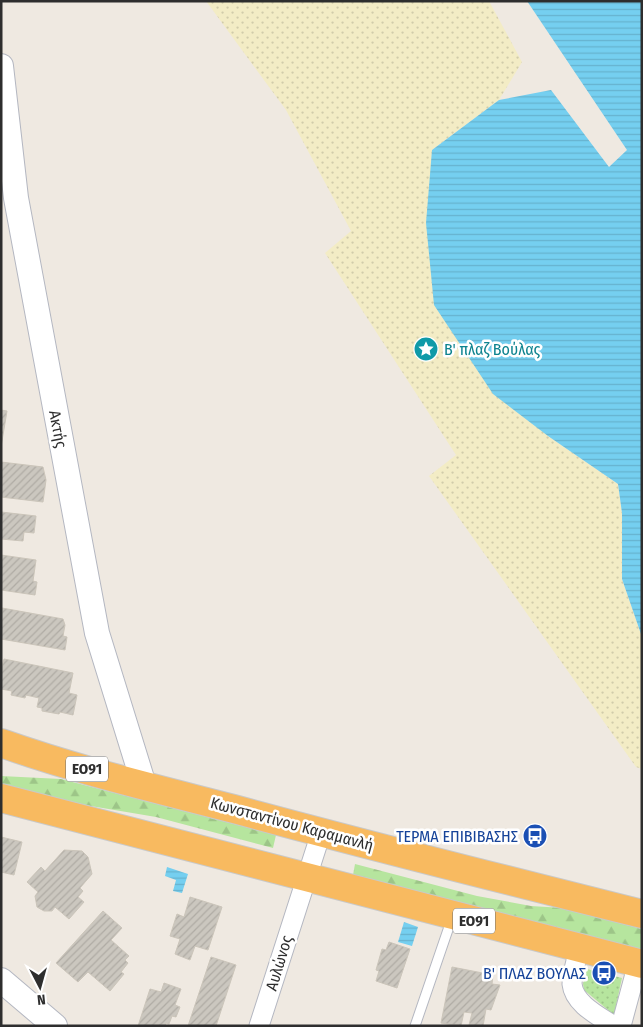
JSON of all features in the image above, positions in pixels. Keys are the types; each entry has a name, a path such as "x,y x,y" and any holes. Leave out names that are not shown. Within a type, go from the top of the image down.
{"highway":[{"name":"Κωνσταντίνου Καραμανλή","path":"1,743 30,753 321,833 642,914"},
{"name":"ΕΟ91","path":"1,798 303,889 453,916 640,964"}],"street":[{"name":"Ακτής","path":"1,66 8,202 97,634 144,785"},
{"name":"Αυλώνος","path":"259,1026 321,833"},
{"path":"579,948 572,984 575,993 580,1002 614,1026"},
{"path":"621,1026 640,964"},
{"path":"1,980 54,1026"}],"lane":[{"path":"415,1026 453,916"}],"green space":[{"path":"1,776 61,779 276,835 273,848 156,817 73,803 1,786"},
{"path":"355,864 477,896 531,906 563,908 642,929 642,950 353,875"},
{"path":"587,969 622,978 614,1015 584,990 583,984"}],"sand":[{"name":"Β' πλαζ Βούλας","path":"206,1 489,1 522,62 499,100 432,150 548,436 618,484 622,513 622,579 642,637 642,769 636,767 429,476 456,455 325,253 351,231 286,110"}],"water":[{"path":"527,1 642,1 642,637 622,579 622,513 618,484 548,436 493,394 434,305 426,223 432,150 499,100 551,90 609,167 627,150"},
{"path":"167,867 188,874 182,893 173,891 176,880 165,876"},
{"path":"404,922 418,927 412,946 398,942"}],"building":[{"path":"1,410 7,411 1,447"},
{"path":"1,462 43,467 46,480 43,502 1,497"},
{"path":"1,512 36,516 34,533 24,532 23,541 1,539"},
{"path":"1,555 36,560 33,581 37,582 35,595 1,590"},
{"path":"2,608 63,619 65,625 63,636 67,637 65,650 1,639"},
{"path":"4,659 73,673 69,693 77,695 73,715 42,711 42,708 37,707 39,698 26,695 25,698 11,695 12,691 1,689 1,671"},
{"path":"1,837 22,842 14,875 1,872"},
{"path":"64,850 82,851 88,857 92,874 80,888 83,891 78,897 84,902 69,919 55,907 52,911 44,911 37,907 35,896 38,892 27,882 41,867 45,871"},
{"path":"190,897 222,907 208,950 195,946 190,960 175,954 180,939 170,936 177,914 184,917"},
{"path":"103,911 122,928 111,940 129,956 125,960 128,963 121,972 124,974 110,991 88,972 78,982 56,963"},
{"path":"389,942 410,949 397,988 376,981 379,971 376,970 382,949 386,950"},
{"path":"211,957 236,965 216,1026 188,1026"},
{"path":"452,967 493,975 492,984 500,985 491,1010 486,1009 483,1026 469,1025 472,1013 464,1012 461,1026 441,1023"},
{"path":"164,983 181,989 175,1005 180,1007 176,1017 172,1016 169,1024 166,1023 165,1026 138,1026 150,989 161,992"}],"place":[{"name":"Β' πλαζ Βούλας","path":"426,349"},
{"name":"ΤΕΡΜΑ ΕΠΙΒΙΒΑΣΗΣ","path":"535,836"},
{"name":"Β' ΠΛΑΖ ΒΟΥΛΑΣ","path":"604,973"}]}
